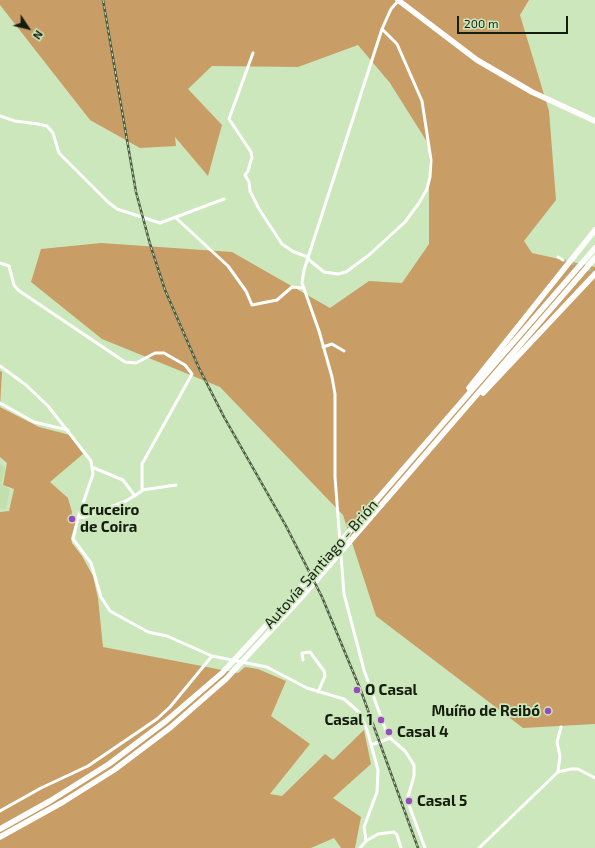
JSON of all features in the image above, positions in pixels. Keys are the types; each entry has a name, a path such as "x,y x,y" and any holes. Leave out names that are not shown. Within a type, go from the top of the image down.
{"highway":[{"path":"399,0 477,60 532,92 595,121"},
{"path":"461,403 465,394 595,230"},
{"name":"Autovía Santiago - Brión","path":"0,828 50,801 109,764 166,721 222,673 276,616 595,248"},
{"name":"Autovía Santiago - Brión","path":"0,837 63,802 114,770 171,727 226,679 276,626 595,258"},
{"path":"472,401 486,390 595,274"}],"street":[{"path":"399,0 391,9 382,29 308,258 303,277 303,288 323,346 332,377 335,394 335,477 344,594 364,670 390,738 406,751 414,765 414,776 408,800 425,848"},
{"path":"253,53 229,119 252,157 248,171 245,175 249,182 250,191 259,209 282,244 294,252 308,258 324,272 338,274 346,272 369,255 405,222 427,189 430,177 431,160 422,102 397,44 382,29"},
{"path":"0,116 15,121 47,126 53,133 59,152 108,202 117,209 156,222 163,222 224,199"},
{"path":"176,218 228,266 246,291 252,305 277,300 292,287 303,288"},
{"path":"558,257 563,260"},
{"path":"0,264 9,266 14,285 18,290 125,362 136,363 155,353 164,353 185,365 192,374 142,464 142,490"},
{"path":"323,346 332,344 344,351"},
{"path":"0,366 26,385 48,406 91,461 94,468 73,536 75,543 91,563 101,597 110,611 148,632 167,636 212,656 266,667 318,692 344,699 355,708 364,720 373,745 378,778 377,792 364,827 366,841"},
{"path":"0,402 34,422 68,430"},
{"path":"94,468 123,480 135,496"},
{"path":"78,518 96,513 126,501 142,490 176,485"},
{"path":"303,660 302,653 310,652 324,671 325,676 318,692"},
{"path":"0,811 41,788 88,766 157,719 170,707 212,656"},
{"path":"558,772 560,756 557,742 561,727"},
{"path":"373,745 390,738"},
{"path":"479,848 558,772 578,769 595,778"},
{"path":"360,848 366,841 378,834 394,832 397,835 401,848"}],"shaded area":[{"path":"0,0 529,0 520,15 549,111 556,200 524,241 532,253 595,267 595,724 523,728 376,616 343,515 220,387 102,339 31,282 41,249 101,243 232,252 330,308 369,281 402,283 429,244 429,145 390,83 358,45 298,67 212,66 188,89 222,125 208,176 175,137 176,146 140,148 90,120 0,5"},
{"path":"0,371 2,372 0,407"},
{"path":"0,407 39,427 70,435 83,454 50,482 68,498 72,512 71,519 76,521 71,538 72,543 82,556 93,576 98,598 103,647 238,673 245,667 258,669 286,681 271,716 310,744 270,794 282,796 325,754 333,760 364,730 371,764 333,798 361,817 355,848 341,848 334,838 311,848 0,848 0,512 9,511 14,489 3,485 7,463 0,457"},
{"path":"0,464 5,468 1,485 10,489 6,509 0,509"}],"tunnel":[{"path":"563,260 595,272"}],"railway":[{"path":"103,0 136,192 150,244 165,290 199,368 224,417 286,526 322,597 361,691 418,848"}],"place":[{"name":"Cruceiro de Coira","path":"72,519"},
{"name":"O Casal","path":"357,690"},
{"name":"Muíño de Reibó","path":"548,711"},
{"name":"Casal 1","path":"381,720"},
{"name":"Casal 4","path":"389,732"},
{"name":"Casal 5","path":"409,801"}]}
